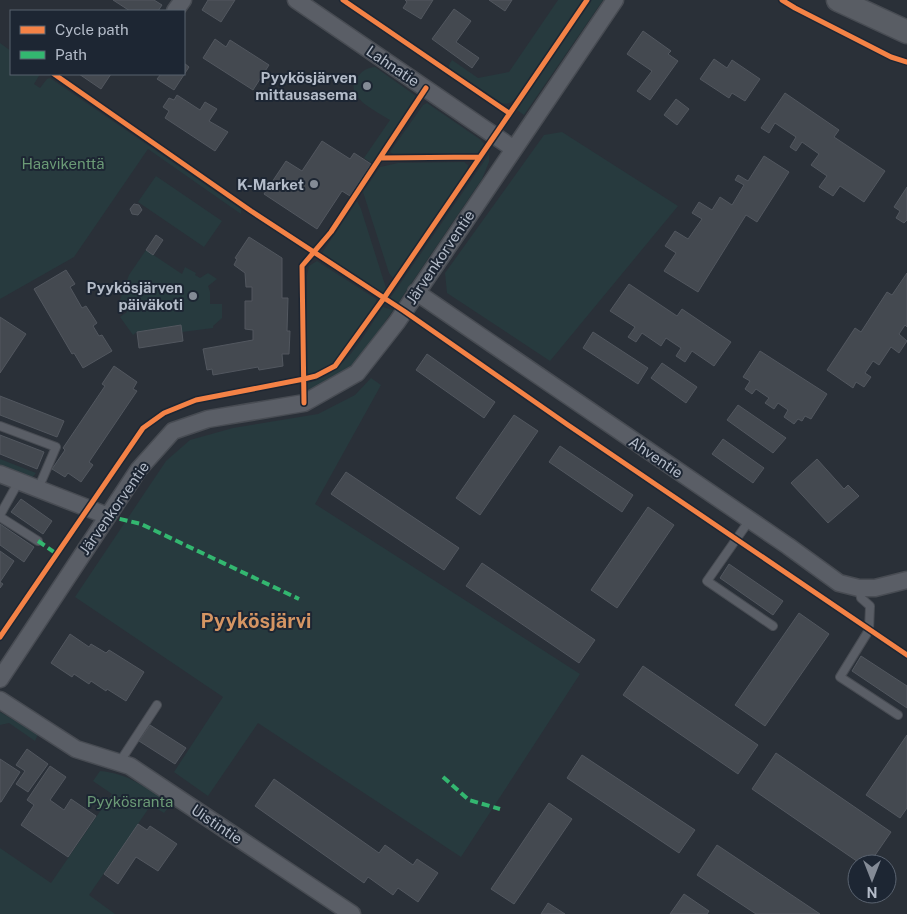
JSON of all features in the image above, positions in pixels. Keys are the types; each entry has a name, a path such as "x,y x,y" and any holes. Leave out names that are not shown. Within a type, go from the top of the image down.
{"street":[{"name":"Lahnatie","path":"296,0 514,149"},
{"name":"Järvenkorventie","path":"0,679 139,469 173,431 208,419 304,403 358,373 397,322 614,0"},
{"path":"838,0 907,32"},
{"name":"Ahventie","path":"416,292 839,583 859,588 875,588 907,580"},
{"path":"0,474 108,516"},
{"name":"Uistintie","path":"0,700 76,749 130,766 352,914"}],"lane":[{"path":"0,426 56,447 38,489"},
{"path":"19,481 0,516 38,541"},
{"path":"749,520 707,581 773,626"},
{"path":"859,588 860,598 870,606 869,630 840,677 898,715"},
{"path":"119,763 157,705"}],"green space":[{"path":"558,0 584,0 517,98 512,102 501,103 449,68 452,60 478,78 509,72"},
{"path":"592,0 603,0 524,115 517,110"},
{"name":"Haavikenttä","path":"0,43 10,50 10,75 39,75 34,84 40,88 50,78 241,209 241,214 148,149 74,257 0,299"},
{"path":"375,67 416,96 373,162 370,162 364,158 390,120 358,98 354,86 356,79 362,72"},
{"path":"427,103 481,140 485,145 478,153 393,154 390,152 423,105"},
{"path":"562,132 678,206 550,361 447,293 445,273 544,135"},
{"path":"489,154 489,162 482,179 398,303 391,299 391,297"},
{"path":"464,162 468,165 467,172 393,278 389,273 363,192 380,167 398,163"},
{"path":"156,176 222,221 204,247 138,202"},
{"path":"357,201 386,288 382,293 322,253"},
{"path":"146,250 182,274 185,267 196,273 195,275 200,278 208,273 217,279 208,286 210,304 222,304 222,318 213,328 182,332 180,325 137,332 133,335 120,317 127,312 120,300 129,275"},
{"path":"317,261 376,299 376,302 333,364 310,375 306,373 307,275 309,266"},
{"path":"383,307 393,310 351,369 313,390 307,389 307,383 320,379 342,364"},
{"path":"371,378 381,385 315,504 580,674 461,857 258,723 208,796 174,772 223,697 75,597 166,461 190,440 233,428 318,414 355,395"},
{"path":"0,459 36,473 31,479 0,467"},
{"path":"0,712 38,734 35,741 9,723 0,725"},
{"name":"Pyykösranta","path":"100,771 129,778 171,804 164,813 151,805 89,895 115,914 0,914 0,848 51,883 112,794 93,781"}],"building":[{"path":"113,0 154,0 162,5 159,10 128,10"},
{"path":"208,0 235,0 221,22 202,10"},
{"path":"405,0 433,0 421,19 403,8 407,2"},
{"path":"489,0 512,0 505,11"},
{"path":"454,9 471,21 456,42 479,58 472,68 432,39"},
{"path":"643,31 671,51 668,54 678,61 650,100 637,91 652,71 627,54"},
{"path":"215,39 226,47 230,40 269,65 253,90 203,58"},
{"path":"714,59 727,68 732,60 760,79 745,101 732,93 729,98 700,79"},
{"path":"185,64 189,67 185,73"},
{"path":"80,75 110,75 101,89"},
{"path":"160,75 184,75 174,90 157,79"},
{"name":"Pyykösjärven mittausasema","path":"367,81 371,84 366,91 362,88"},
{"path":"785,93 839,130 834,137 885,171 864,202 840,186 833,196 819,187 827,176 811,165 819,154 802,142 796,151 790,147 796,137 775,123 769,133 761,128"},
{"path":"177,95 200,110 205,102 217,109 209,121 228,132 215,151 165,118 169,111 163,107 169,98 174,100"},
{"path":"676,99 689,109 677,125 664,115"},
{"name":"K-Market","path":"322,141 350,159 354,153 371,164 350,196 342,191 317,229 264,194 286,161 302,171"},
{"path":"764,156 789,172 757,222 746,215 698,292 664,271 676,253 665,246 675,231 688,239 702,219 692,213 699,202 712,210 720,197 732,205 744,185 735,180 738,175 748,181"},
{"path":"907,187 907,220 904,223 896,218 900,211 894,207"},
{"path":"134,204 139,205 142,210 138,215 132,214 130,209"},
{"path":"156,235 163,240 153,255 146,250"},
{"path":"249,237 282,258 282,298 288,298 287,331 290,331 289,354 282,354 283,366 259,370 258,367 213,375 212,369 207,370 203,349 253,340 253,330 245,329 245,301 252,301 252,287 246,287 245,273 234,265 237,259 235,258"},
{"path":"66,270 75,284 70,287 82,308 86,306 97,323 93,326 99,336 102,335 112,351 83,368 74,353 72,354 34,289"},
{"path":"907,273 907,327 905,325 899,334 907,341 899,353 891,347 879,365 873,361 865,373 871,377 864,387 856,382 853,388 827,370 855,328 861,332 887,292 892,295"},
{"path":"629,284 677,316 682,309 731,342 714,366 692,351 685,362 676,356 681,348 666,338 661,346 642,333 636,342 628,337 635,327 610,311"},
{"path":"0,317 26,334 0,373"},
{"path":"181,325 183,341 139,348 137,332"},
{"path":"593,332 648,368 638,384 583,348"},
{"path":"760,351 827,394 811,419 805,416 802,421 798,419 794,424 784,417 788,410 778,403 774,409 765,403 769,398 756,389 752,394 745,389 750,381 743,377"},
{"path":"427,354 495,402 484,418 416,370"},
{"path":"662,363 697,387 686,403 651,378"},
{"path":"114,366 137,382 133,389 137,391 89,462 93,465 81,482 68,473 65,477 52,469 65,450 63,448 105,386 102,384"},
{"path":"0,396 64,421 57,437 0,415"},
{"path":"738,405 786,438 773,453 727,420"},
{"path":"514,415 538,431 480,515 456,498"},
{"path":"0,435 44,452 37,469 0,454"},
{"path":"723,439 764,468 753,483 712,454"},
{"path":"560,446 633,495 622,512 549,462"},
{"path":"817,459 844,489 848,485 859,496 828,523 791,483"},
{"path":"346,472 459,548 444,570 331,494"},
{"path":"21,499 52,521 43,534 11,512"},
{"path":"648,507 674,525 617,608 591,590"},
{"path":"0,524 34,547 24,562 0,545"},
{"path":"0,551 14,561 0,582"},
{"path":"482,563 595,640 579,663 466,586"},
{"path":"729,564 783,601 773,615 720,578"},
{"path":"799,613 829,634 765,726 735,705"},
{"path":"70,634 89,647 91,644 106,653 109,650 144,672 126,701 91,681 89,684 74,674 72,677 51,663"},
{"path":"861,656 907,686 907,708 852,671"},
{"path":"643,666 758,745 738,774 623,695"},
{"path":"150,725 186,748 175,764 139,741"},
{"path":"907,735 907,808 900,818 866,795"},
{"path":"27,749 48,764 28,792 16,784 25,771 16,765"},
{"path":"776,753 891,832 876,854 847,854 752,789"},
{"path":"582,755 695,830 679,853 567,778"},
{"path":"0,759 20,772 1,802 0,802"},
{"path":"50,766 66,777 50,800 64,810 71,799 96,816 68,857 21,825 34,805 27,800"},
{"path":"274,779 379,853 385,845 413,865 417,859 438,873 418,902 398,888 393,895 368,877 364,883 255,806"},
{"path":"549,803 572,819 514,904 491,889"},
{"path":"138,824 147,830 150,826 177,844 158,871 136,857 118,884 104,874"},
{"path":"717,845 820,914 756,914 697,875"},
{"path":"684,894 709,911 707,914 670,914"},
{"path":"548,903 565,914 541,914"}],"marked path":[{"path":"108,516 141,524 299,599"},
{"path":"38,541 57,554"},
{"path":"443,777 469,800 500,809"}],"cycle path":[{"path":"343,0 509,113"},
{"path":"0,637 143,428 164,413 196,400 304,379 316,376 335,366 384,298 587,0"},
{"path":"782,0 891,57 907,62"},
{"path":"55,75 251,211 404,311 568,425 907,655"},
{"path":"304,403 302,266 331,232 426,88"},
{"path":"380,158 479,157"}],"place":[{"name":"Pyykösjärven mittausasema","path":"367,86"},
{"name":"K-Market","path":"314,184"},
{"name":"Pyykösjärven päiväkoti","path":"193,296"}],"district":[{"name":"Pyykösjärvi","path":"256,621"}]}
